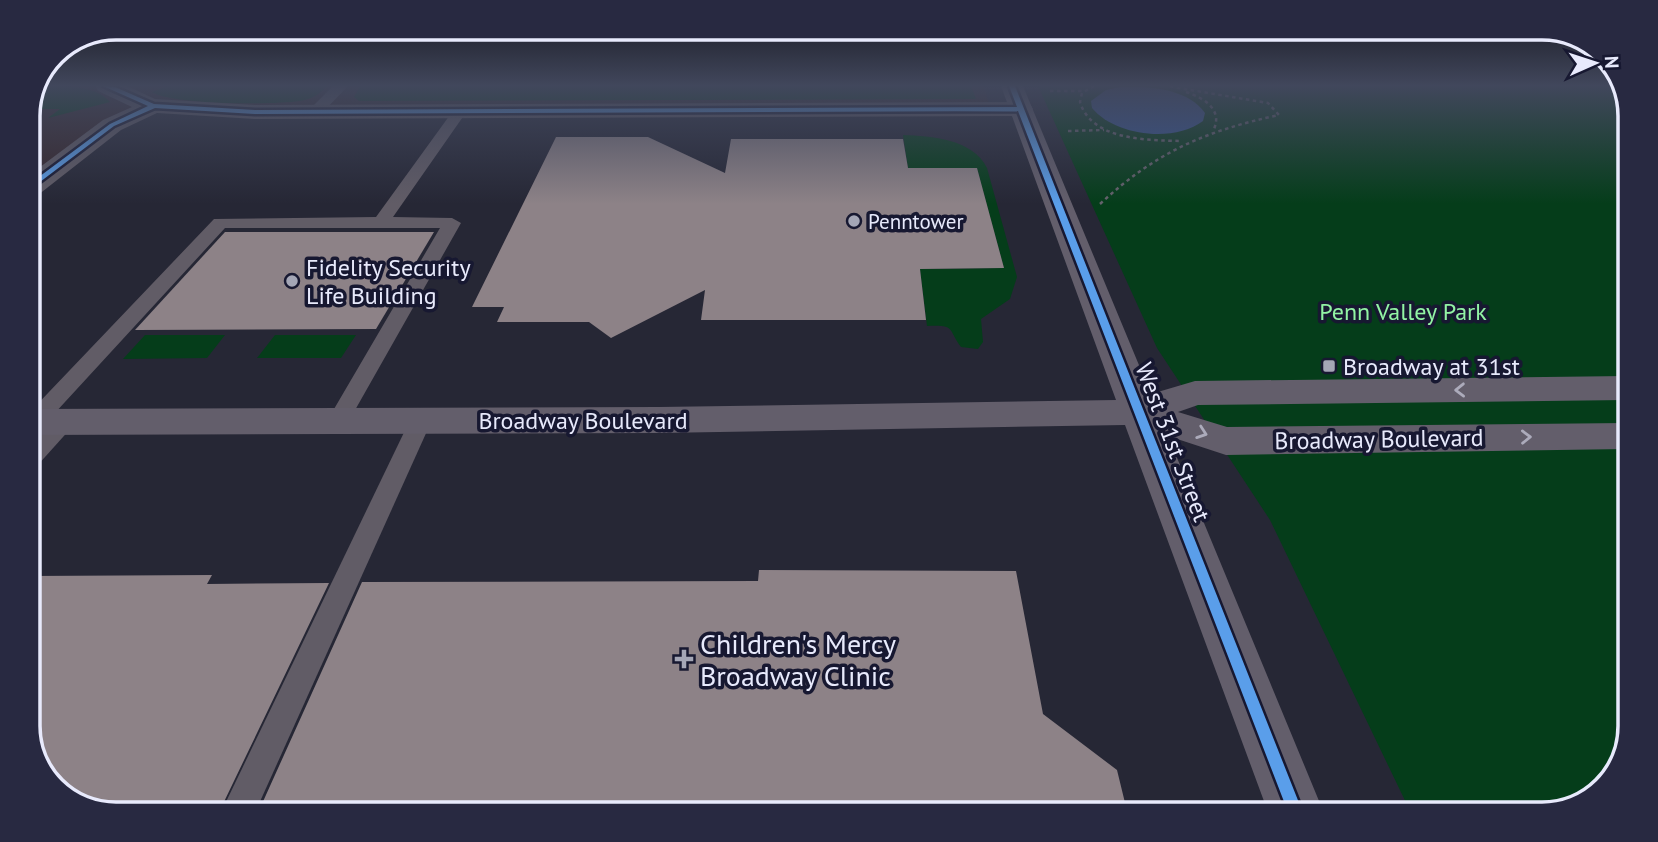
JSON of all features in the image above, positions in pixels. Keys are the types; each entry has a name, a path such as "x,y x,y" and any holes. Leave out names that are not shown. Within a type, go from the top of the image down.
{"main road":[{"name":"West 31st Street","path":"1028,125 1292,802"},
{"name":"Broadway Boulevard","path":"42,422 659,420 1138,412 1195,393 1618,388"},
{"name":"Broadway Boulevard","path":"1138,412 1226,441 1618,436"}],"street":[{"path":"40,180 112,125"}],"lane":[{"path":"381,222 450,125"},
{"path":"42,422 220,223 452,223 338,421"},
{"path":"244,802 421,421"}],"path":[{"path":"1101,125 1137,138 1185,141"},
{"path":"1212,131 1214,125"},
{"path":"1100,204 1130,177 1185,141 1236,125"},
{"path":"1068,131 1109,130"}],"shaded area":[{"path":"40,125 102,125 40,170"}],"green space":[{"name":"Penn Valley Park","path":"1056,125 1618,125 1618,726 1614,750 1605,768 1580,792 1552,801 1406,802 1270,520 1157,348"},
{"path":"903,135 938,138 962,145 981,158 987,168 1017,277 1010,299 981,319 983,342 978,349 961,347 947,327 927,326 920,269 1004,268 977,168 908,168"},
{"path":"145,335 225,335 207,358 123,359"},
{"path":"275,335 356,335 341,358 257,358"}],"water":[{"path":"1116,125 1196,125 1161,134"}],"building":[{"path":"556,137 648,137 725,173 731,139 903,139 908,168 977,168 1004,268 920,269 926,320 701,320 705,290 611,338 589,322 497,322 504,307 472,307"},
{"name":"Fidelity Security Life Building","path":"225,232 434,232 376,329 135,330"},
{"path":"759,570 1016,571 1043,714 1117,770 1125,802 263,802 362,582 758,581"},
{"path":"212,575 207,584 329,583 224,802 102,800 74,789 59,776 44,750 40,731 40,576"}],"cycle path":[{"path":"40,180 112,125"},
{"path":"1027,125 1292,802"}],"place":[{"name":"Penntower","path":"854,221"},
{"name":"Fidelity Security Life Building","path":"292,281"},
{"name":"Broadway at 31st","path":"1329,366"},
{"name":"Children's Mercy Broadway Clinic","path":"684,659"}]}
